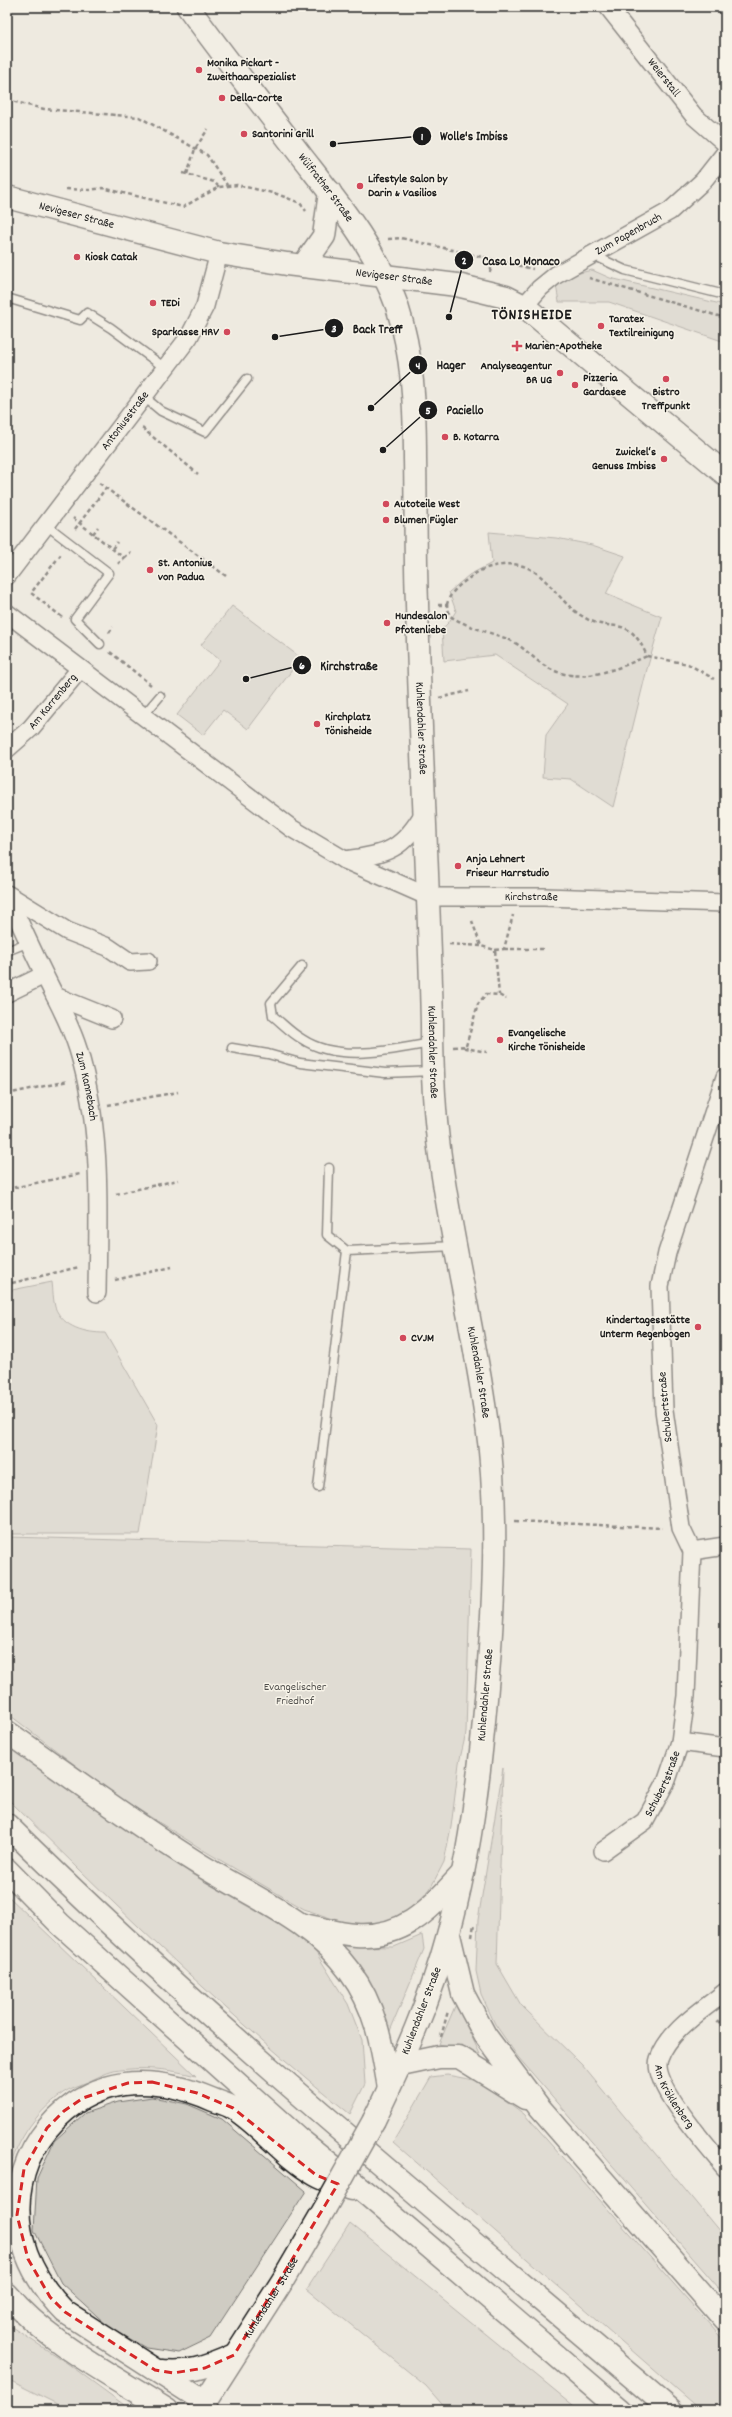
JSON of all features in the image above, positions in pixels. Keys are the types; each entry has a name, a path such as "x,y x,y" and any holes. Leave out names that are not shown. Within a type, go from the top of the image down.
{"main road":[{"name":"Wülfrather Straße","path":"188,7 330,192 385,275"},
{"path":"303,266 324,236 330,192"},
{"name":"Nevigeser Straße","path":"7,197 219,253 303,266 385,275 484,291 506,297 524,306 725,474"},
{"name":"Kuhlendahler Straße","path":"203,2406 283,2280 325,2208 374,2120 401,2065 432,1986 448,1935 463,1873 484,1727 491,1634 494,1522 487,1420 440,1153 432,1045 429,897 417,606 414,404 408,347 398,309 385,275"},
{"path":"7,1732 199,1864 304,1925 329,1947 350,1971 363,1991 379,2030 389,2088"},
{"path":"7,1825 78,1896 234,2038 671,2410"},
{"path":"7,1870 60,1924 227,2076 298,2138 370,2196 620,2410"},
{"path":"304,1925 355,1935 382,1934 410,1924 427,1911 463,1873"},
{"path":"448,1935 468,2007 485,2035 539,2107 725,2320"},
{"path":"401,2065 439,2057 459,2057 487,2073 539,2107"},
{"path":"203,2406 155,2370 65,2312 50,2297 28,2260 17,2215 24,2170 34,2147 64,2111 83,2098 105,2089 128,2083 152,2082 197,2093 233,2108 316,2175 370,2196"},
{"path":"7,2294 20,2310 58,2340 167,2410"},
{"path":"155,2370 173,2373 205,2368 234,2355"},
{"path":"118,2378 140,2410"}],"street":[{"name":"Weierstall","path":"608,7 694,116 725,143"},
{"name":"Zum Papenbruch","path":"524,306 540,288 556,275 670,211 703,181 725,153"},
{"name":"Antoniusstraße","path":"7,576 58,506 189,337 205,306 219,253"},
{"name":"Kirchstraße","path":"7,613 291,828 345,860 429,897 544,897 725,903"},
{"name":"Am Karrenberg","path":"7,749 31,728 80,669"},
{"path":"345,860 374,856 393,849 405,840 425,810"},
{"path":"7,894 68,932 108,947 130,962 148,961"},
{"name":"Zum Kannebach","path":"7,894 78,1049 96,1140 100,1197 97,1288"},
{"path":"7,993 44,975"},
{"path":"55,996 112,1019"},
{"name":"Schubertstraße","path":"603,1850 645,1821 670,1774 680,1742 686,1696 692,1551 680,1528 664,1410 660,1286 667,1253 725,1077"},
{"path":"692,1551 725,1546"},
{"name":"Schubertstraße","path":"680,1742 725,1748"},
{"name":"Am Kröklenberg","path":"725,1992 670,2040 658,2060 661,2083 674,2104 725,2168"}],"lane":[{"path":"592,255 625,270 725,295"},
{"path":"7,298 80,320 87,313 112,328 165,368"},
{"path":"144,396 161,412 204,432 247,379"},
{"path":"45,524 109,573 75,619 100,644"},
{"path":"143,716 158,693"},
{"path":"7,951 29,942"},
{"path":"302,966 271,1003 273,1016 302,1040 323,1048 363,1053 379,1053 432,1045"},
{"path":"232,1048 268,1054 300,1063 385,1073 433,1071"},
{"path":"329,1168 327,1235 347,1251 456,1246"},
{"path":"318,1487 347,1251"}],"path":[{"path":"7,100 44,108 140,117 207,155 228,185"},
{"path":"187,174 195,149 208,129"},
{"path":"183,173 214,182 220,187"},
{"path":"59,189 90,190 102,188 183,207 220,187 228,185 277,194 300,203 324,236"},
{"path":"363,240 401,238 556,275 585,277 725,318"},
{"path":"128,416 198,474"},
{"path":"84,472 226,576"},
{"path":"75,619 67,621 31,593 106,488"},
{"path":"58,506 124,558"},
{"path":"92,534 98,527"},
{"path":"112,549 117,542"},
{"path":"109,573 131,552"},
{"path":"647,656 640,639 632,631 620,626 597,623 584,618 566,604 536,571 526,565 509,564 489,567 477,572 451,594 447,605 450,616 462,624 509,640 557,673 573,676 589,676 611,671 647,656 678,661 714,679"},
{"path":"417,606 447,605"},
{"path":"100,644 158,693"},
{"path":"421,700 444,698 469,691"},
{"path":"504,949 513,914"},
{"path":"472,921 481,946"},
{"path":"448,944 481,946 494,950 545,949"},
{"path":"494,950 499,995"},
{"path":"466,1046 478,1004 486,994 499,995 506,999"},
{"path":"432,1045 466,1046 465,1048 488,1052"},
{"path":"7,1094 84,1077"},
{"path":"90,1109 178,1092"},
{"path":"7,1189 98,1170"},
{"path":"100,1197 178,1180"},
{"path":"12,1283 99,1262"},
{"path":"97,1288 172,1268"},
{"path":"494,1522 680,1528"}],"highlighted area":[{"path":"152,2082 197,2093 233,2108 316,2175 338,2184 234,2355 205,2368 173,2373 155,2370 65,2312 50,2297 28,2259 17,2215 24,2169 47,2128 64,2111 83,2098 128,2083"}],"green space":[{"path":"592,270 610,278 725,305 725,342 609,302 559,302 555,279"},
{"path":"489,532 556,538 592,545 625,556 606,594 662,617 647,669 613,807 571,779 543,777 546,735 568,704 495,655 444,661 442,629 449,622 456,611 449,592 469,575 492,563"},
{"path":"232,606 301,658 248,729 223,710 203,735 177,715 220,660 201,645"},
{"path":"52,1282 54,1304 59,1314 64,1320 76,1328 90,1332 105,1333 158,1425 140,1534 7,1534 7,1291"},
{"name":"Evangelischer Friedhof","path":"7,1537 471,1549 466,1733 459,1763 451,1827 444,1862 430,1889 419,1901 404,1913 386,1922 371,1925 342,1922 304,1909 208,1853 109,1791 7,1713"},
{"path":"7,1743 193,1875 289,1930 315,1951 348,2004 362,2040 365,2084 350,2114 217,2000 90,1880 7,1798"},
{"path":"503,1768 497,1964 521,2005 582,2065 725,2238 725,2295 518,2057 495,2024 481,1994 476,1971 478,1920"},
{"path":"7,1895 196,2076 155,2069 124,2069 107,2073 66,2091 43,2111 26,2131 14,2154 7,2180"},
{"path":"422,1935 424,1949 390,2031 372,1987 344,1946 394,1947"},
{"path":"456,2004 480,2054 439,2044"},
{"path":"447,2075 479,2081 524,2114 725,2342 725,2410 700,2410 393,2142 431,2077"},
{"path":"152,2097 187,2104 222,2119 306,2191 210,2338 179,2353 146,2348 109,2327 61,2283 34,2230 37,2178 54,2141 85,2113 118,2102"},
{"path":"350,2223 579,2410 447,2410 426,2386 307,2289"},
{"path":"7,2324 67,2363 131,2410 65,2410 55,2403 7,2379"}],"place":[{"name":"Monika Pickart - Zweithaarspezialist","path":"199,70"},
{"name":"Della-Corte","path":"222,98"},
{"name":"Santorini Grill","path":"244,134"},
{"name":"Wolle's Imbiss","path":"333,144"},
{"name":"Lifestyle Salon by Darin & Vasilios","path":"360,186"},
{"name":"Kiosk Catak","path":"77,257"},
{"name":"TEDi","path":"153,303"},
{"name":"Casa Lo Monaco","path":"449,317"},
{"name":"Taratex Textilreinigung","path":"601,326"},
{"name":"Sparkasse HRV","path":"227,332"},
{"name":"Back Treff","path":"275,337"},
{"name":"Marien-Apotheke","path":"517,346"},
{"name":"Analyseagentur BR UG","path":"560,373"},
{"name":"Bistro Treffpunkt","path":"666,379"},
{"name":"Pizzeria Gardasee","path":"575,385"},
{"name":"Hager","path":"371,408"},
{"name":"B. Kotarra","path":"445,437"},
{"name":"Paciello","path":"383,450"},
{"name":"Zwickel‘s Genuss Imbiss","path":"664,459"},
{"name":"Autoteile West","path":"386,504"},
{"name":"Blumen Fügler","path":"386,520"},
{"name":"St. Antonius von Padua","path":"150,570"},
{"name":"Hundesalon Pfotenliebe","path":"387,623"},
{"name":"Kirchstraße","path":"246,679"},
{"name":"Kirchplatz Tönisheide","path":"317,724"},
{"name":"Anja Lehnert Friseur Harrstudio","path":"458,866"},
{"name":"Evangelische Kirche Tönisheide","path":"500,1040"},
{"name":"Kindertagesstätte Unterm Regenbogen","path":"698,1327"},
{"name":"CVJM","path":"403,1338"}],"district":[{"name":"TÖNISHEIDE","path":"532,315"}]}
